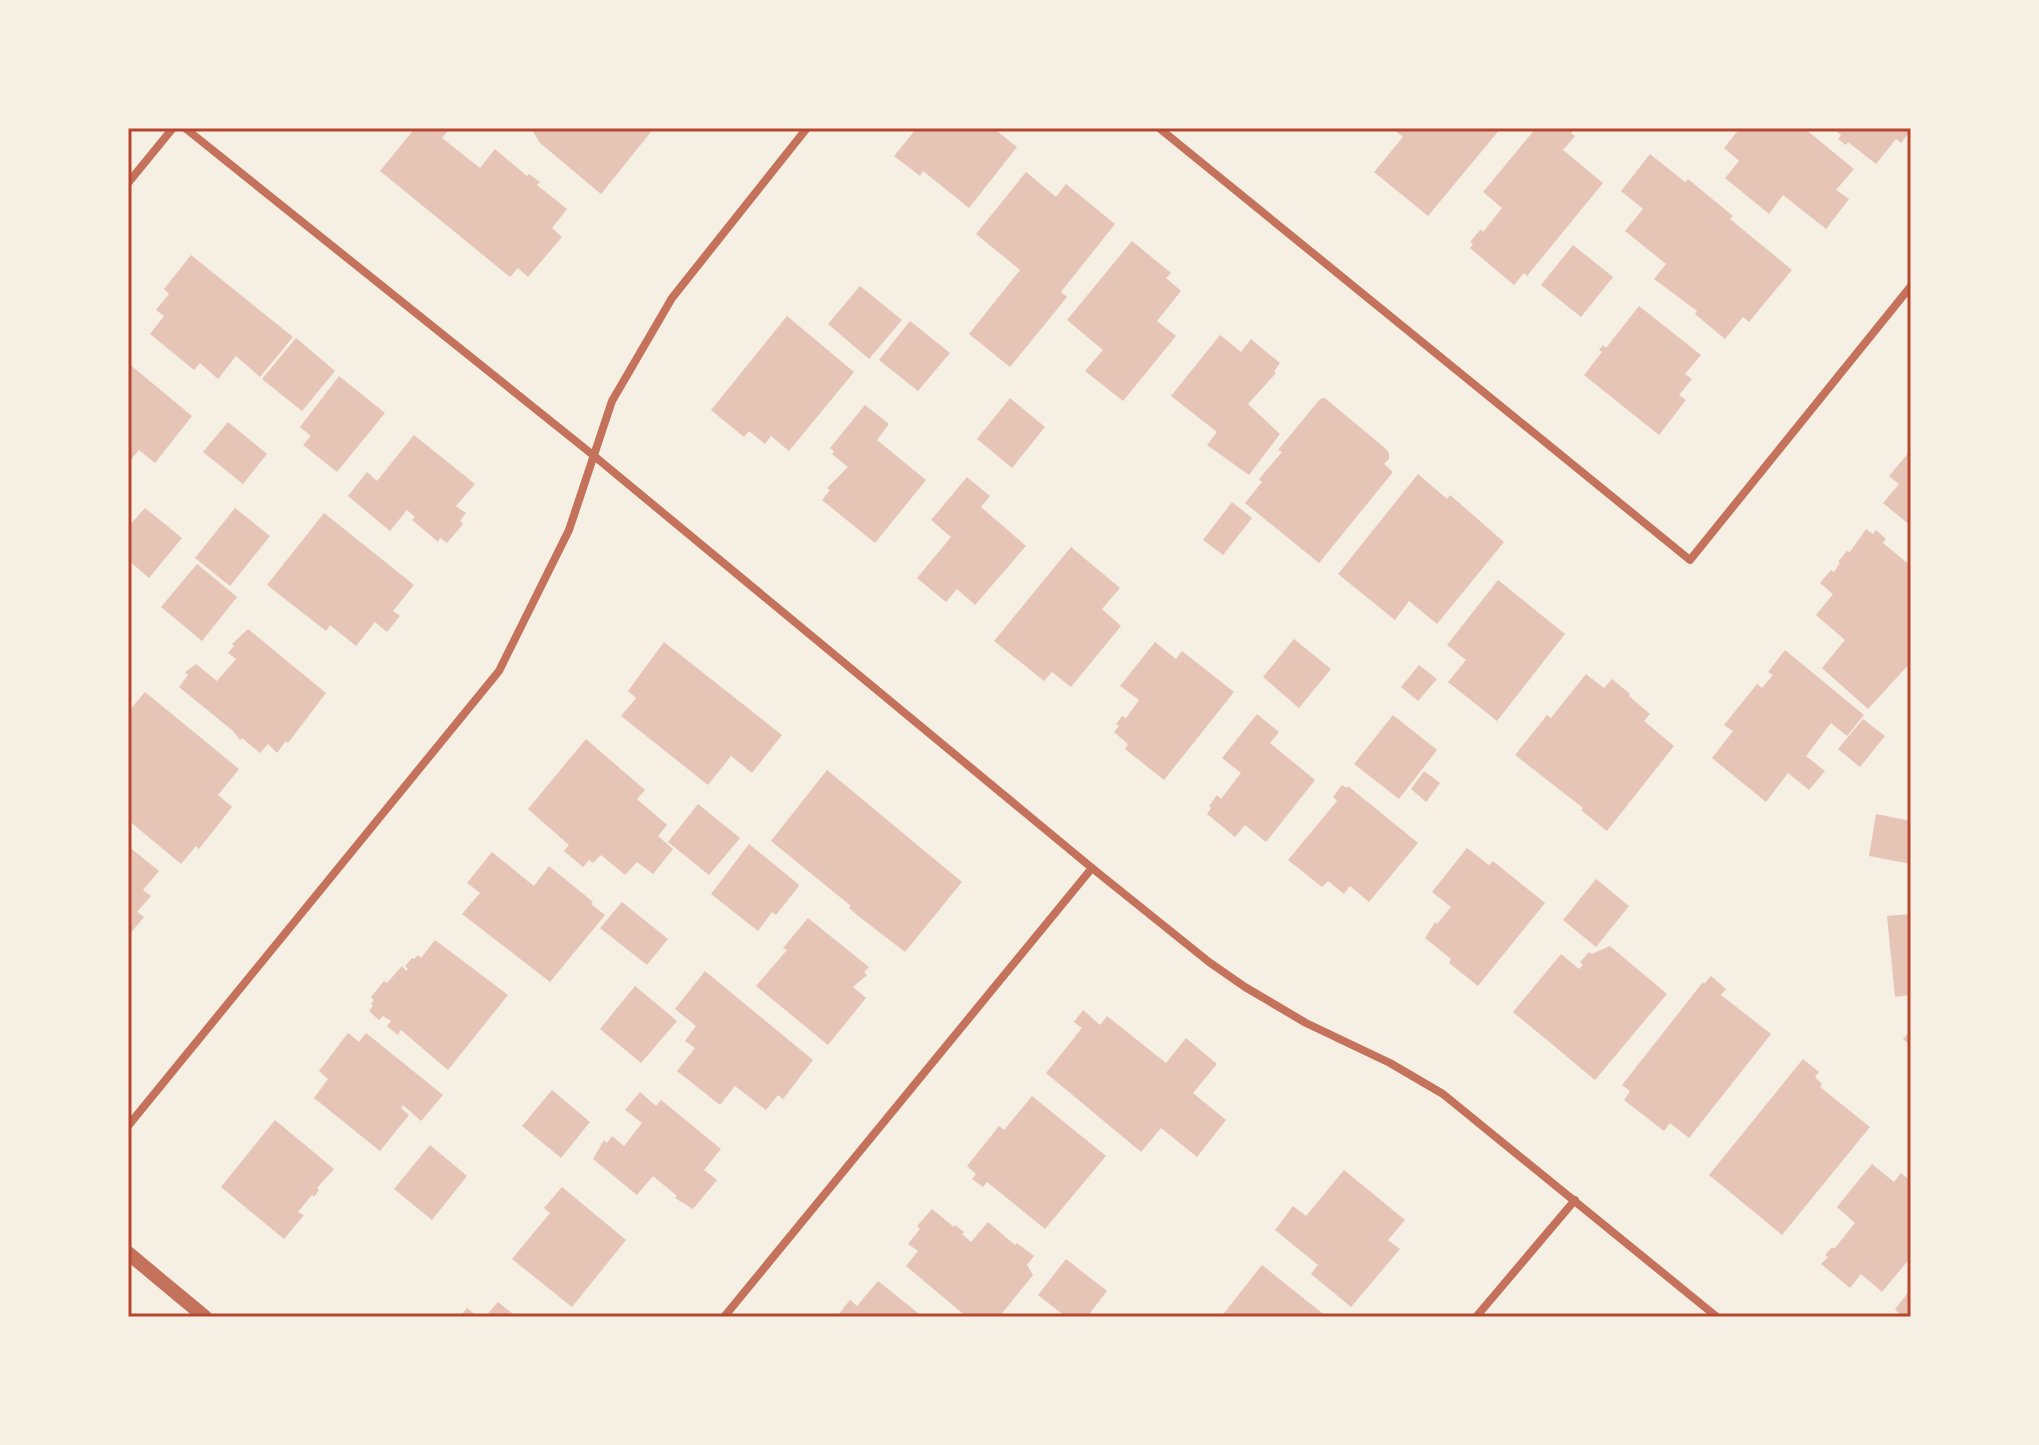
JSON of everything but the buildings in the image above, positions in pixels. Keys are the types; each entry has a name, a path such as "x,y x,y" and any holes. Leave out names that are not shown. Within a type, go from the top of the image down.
{"street":[{"path":"128,183 173,128"},
{"path":"185,128 593,455 1209,962 1306,1023 1390,1063 1443,1094 1717,1317"},
{"path":"128,1126 499,671 569,530 612,401 672,298 807,128"},
{"path":"1159,128 1690,560 1911,286"},
{"path":"724,1317 1092,868"},
{"path":"1476,1317 1575,1200"},
{"path":"128,1253 205,1317"}]}
